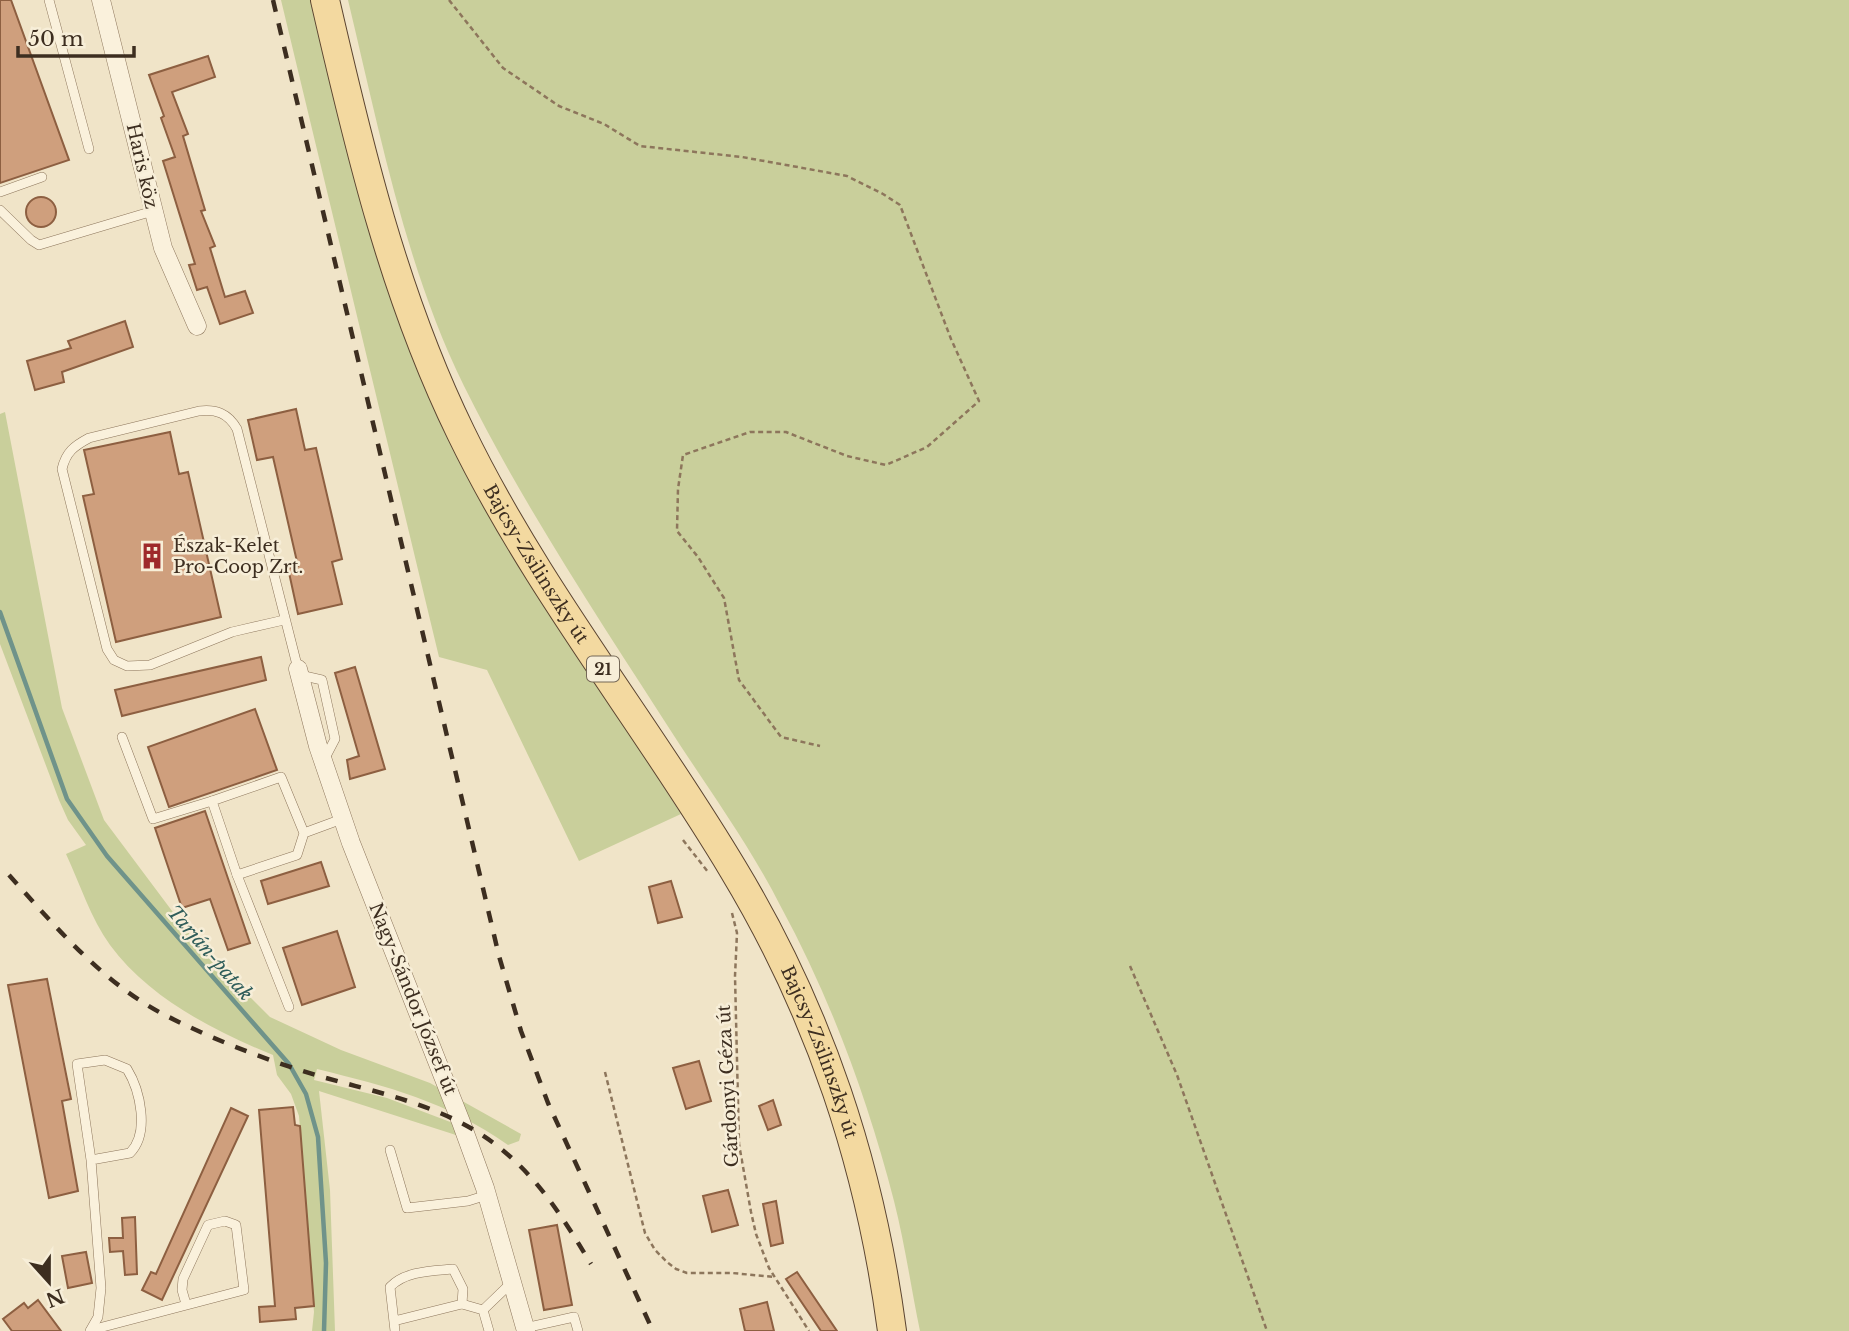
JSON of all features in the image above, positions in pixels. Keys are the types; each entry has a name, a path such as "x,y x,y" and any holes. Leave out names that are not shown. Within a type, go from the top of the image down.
{"main road":[{"name":"Bajcsy-Zsilinszky út","path":"325,0 393,265 435,377 461,434 526,549 735,872 778,951 817,1033 863,1175 881,1257 892,1331"}],"street":[{"name":"Haris köz","path":"101,0 153,211 169,264 197,326"},
{"name":"Nagy-Sándor József út","path":"299,672 323,762 342,819 461,1122 487,1195 526,1329"}],"lane":[{"path":"50,0 89,149"},
{"path":"0,192 42,177"},
{"path":"0,210 30,240 39,245 153,211"},
{"path":"284,620 232,632 150,665 127,667 114,660 107,649 62,469 65,455 89,438 199,411 215,409 232,420 237,429 299,672"},
{"path":"122,737 153,819 281,777 304,833 297,855 237,875"},
{"path":"212,801 237,875 289,1007"},
{"path":"304,833 342,819"},
{"path":"90,1331 98,1317 101,1288 91,1160 77,1064 105,1060 127,1069 132,1078 138,1099 139,1137 130,1153 91,1160"},
{"path":"390,1150 407,1208 468,1201 487,1195"},
{"path":"90,1331 244,1290 237,1226 225,1221 208,1225 183,1279 182,1290 186,1304"},
{"path":"462,1304 463,1289 453,1269 426,1271 396,1280 390,1287 395,1326 462,1304 483,1310"},
{"path":"483,1310 513,1282"},
{"path":"483,1310 489,1331"},
{"path":"526,1329 574,1317 578,1331"}],"path":[{"path":"449,0 503,68 559,106 604,124 640,146 742,157 847,176 900,205 951,339 979,401 927,447 886,465 847,456 786,432 750,432 683,455 678,489 677,531 698,557 724,598 739,680 782,737 820,746"},
{"path":"683,840 707,872"},
{"name":"Gárdonyi Géza út","path":"730,908 737,933 735,976 739,1144 762,1254 809,1331"},
{"path":"1130,966 1177,1076 1267,1331"},
{"path":"605,1072 645,1233 655,1250 676,1269 687,1273 775,1277"}],"green space":[{"path":"281,0 313,0 367,220 516,557 681,814 579,861 487,670 439,657"},
{"path":"348,0 1849,0 1849,1331 920,1331 898,1217 884,1163 832,1014 799,942 746,845 540,524 488,433 443,340 425,293 396,196"},
{"path":"5,412 62,708 104,820 196,943 270,1017 341,1050 430,1083 521,1134 519,1141 508,1145 439,1106 369,1082 317,1069 314,1080 387,1098 453,1123 459,1136 319,1091 330,1190 335,1331 312,1331 314,1312 299,1116 291,1094 277,1075 273,1055 184,1011 163,997 126,964 97,924 66,854 86,845 68,820 59,800 0,644 0,414"}],"building":[{"path":"0,0 11,0 69,160 0,183"},
{"path":"208,56 215,77 172,92 188,134 183,136 205,210 201,211 215,246 210,248 225,297 245,291 253,313 220,324 207,287 197,290 189,265 195,264 163,161 175,157 149,75"},
{"path":"41,197 52,201 56,212 52,223 41,227 30,223 26,212 30,201"},
{"path":"125,321 133,347 62,372 64,382 35,390 27,361 71,348 68,341"},
{"path":"296,409 305,450 316,448 342,559 332,562 342,604 298,614 288,568 298,566 273,457 257,460 248,420"},
{"name":"Észak-Kelet Pro-Coop Zrt.","path":"170,432 179,474 188,472 221,617 116,642 83,496 94,494 84,450"},
{"path":"261,657 266,680 122,716 115,690"},
{"path":"355,667 385,769 350,779 347,760 359,756 335,673"},
{"path":"255,709 277,770 169,807 148,747"},
{"path":"205,811 250,943 228,950 210,899 182,908 155,828"},
{"path":"321,862 329,886 268,904 261,881"},
{"path":"671,881 682,917 658,923 649,887"},
{"path":"337,931 355,987 302,1005 283,948"},
{"path":"47,979 71,1099 62,1101 78,1191 49,1198 8,985"},
{"path":"699,1061 711,1101 686,1109 673,1068"},
{"path":"773,1100 781,1125 768,1130 759,1106"},
{"path":"293,1107 295,1125 300,1126 314,1306 295,1308 296,1319 260,1322 259,1307 275,1306 259,1110"},
{"path":"231,1108 248,1116 162,1300 142,1290 151,1272 156,1274"},
{"path":"728,1190 738,1225 712,1232 703,1196"},
{"path":"776,1201 783,1243 771,1246 763,1204"},
{"path":"135,1217 137,1274 125,1275 123,1251 110,1252 109,1238 123,1238 122,1218"},
{"path":"557,1225 572,1305 544,1310 529,1230"},
{"path":"86,1252 92,1283 68,1288 62,1256"},
{"path":"797,1272 837,1331 821,1331 786,1279"},
{"path":"38,1300 61,1331 12,1331 3,1319 24,1303 28,1308"},
{"path":"767,1302 774,1331 745,1331 740,1309"}],"waterway":[{"name":"Tarján-patak","path":"0,612 67,799 107,856 289,1064 306,1094 318,1137 326,1263 324,1331"}],"railway":[{"path":"273,0 499,956 521,1031 548,1103 653,1331"},
{"path":"9,875 79,951 118,985 161,1013 199,1032 259,1056 414,1103 480,1134 514,1160 540,1187 591,1264"}],"place":[{"name":"Észak-Kelet Pro-Coop Zrt.","path":"152,556"}]}
